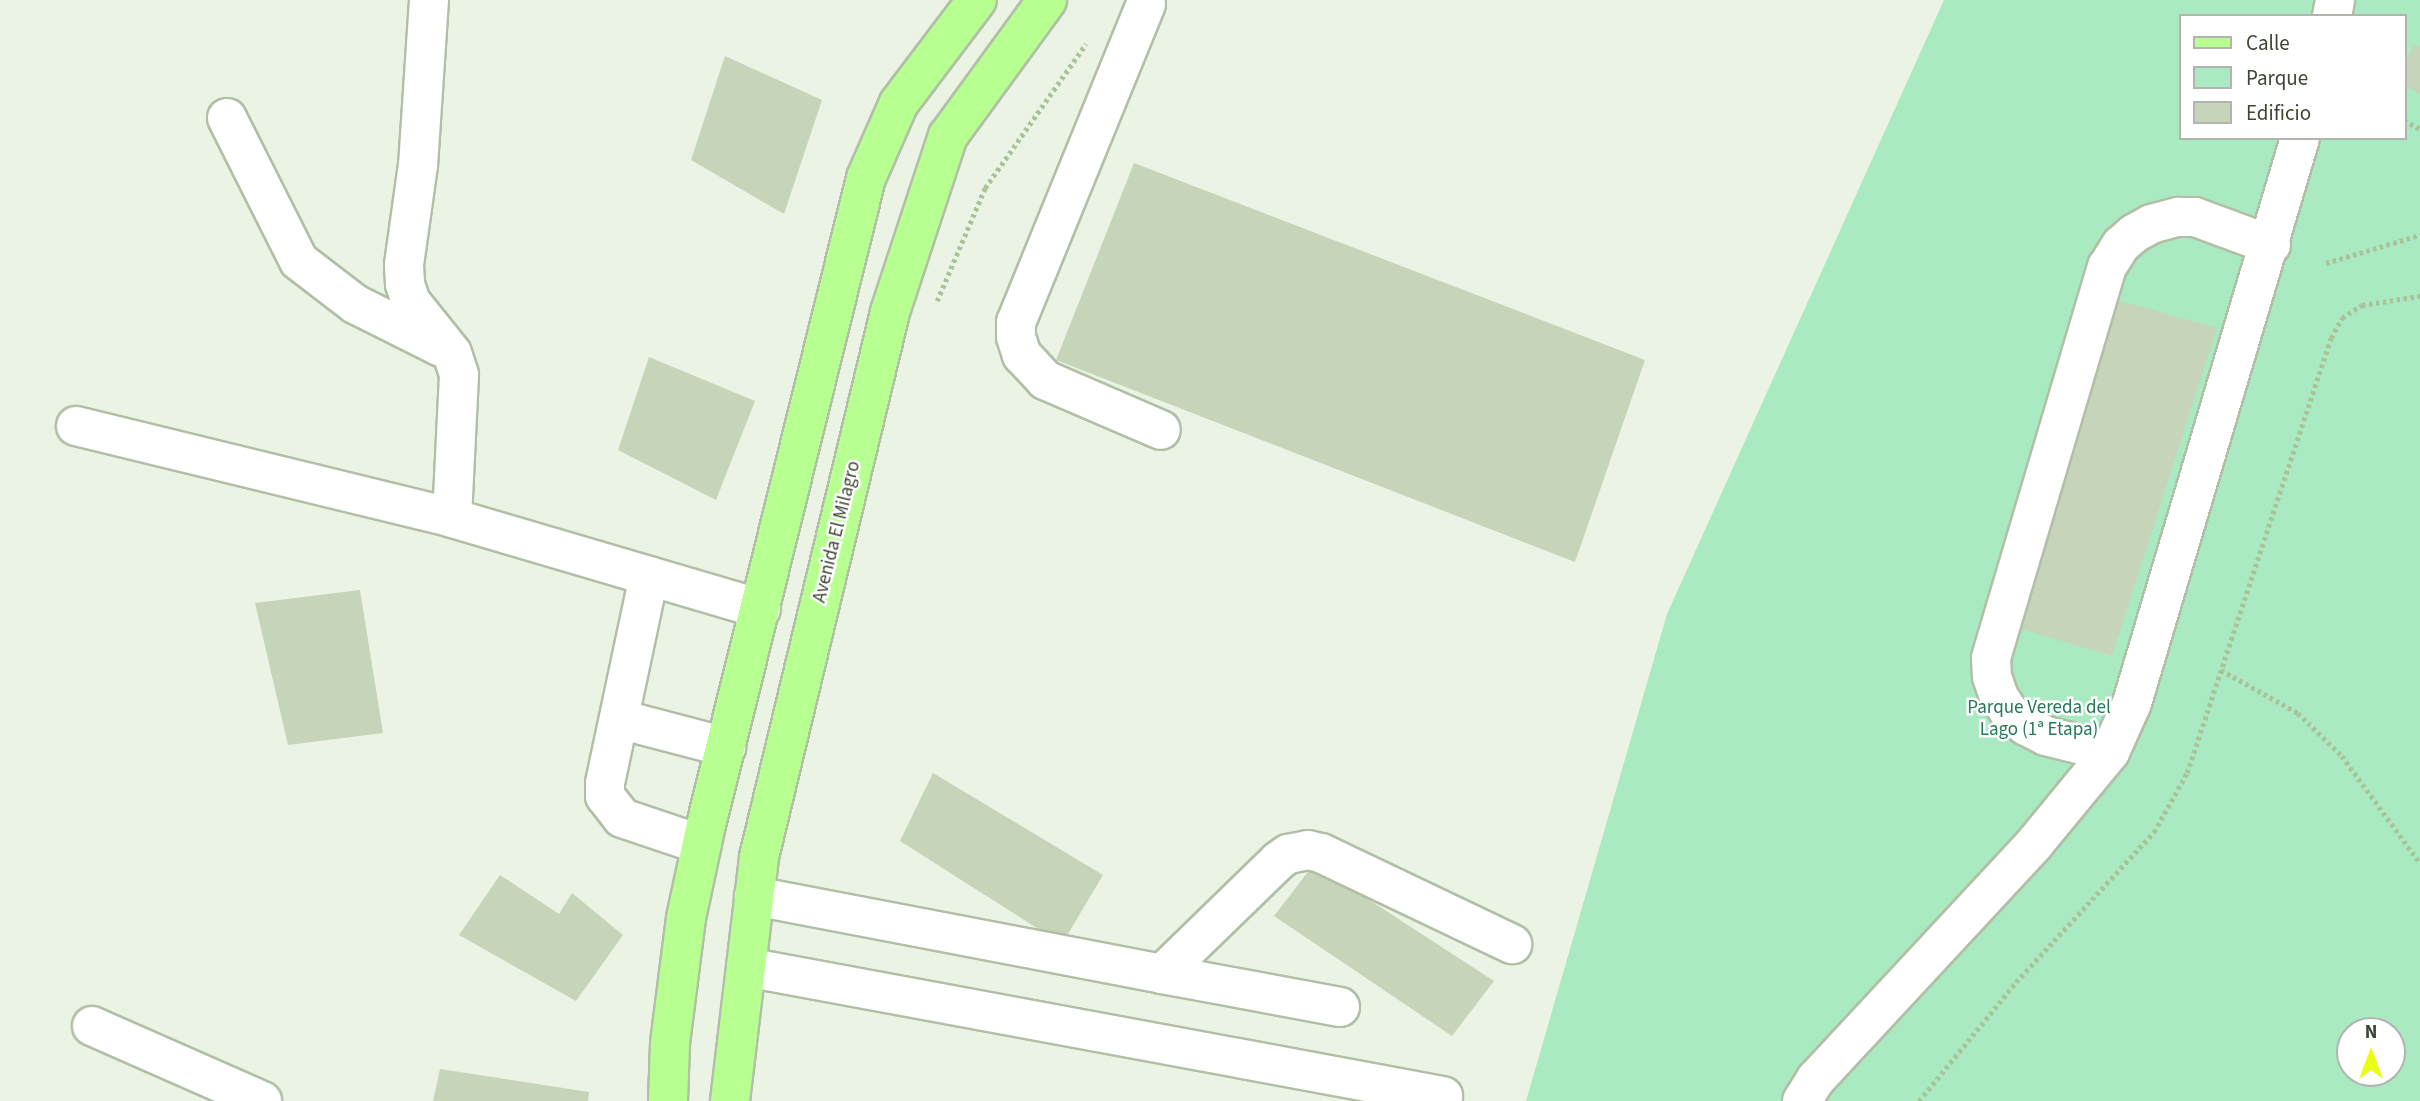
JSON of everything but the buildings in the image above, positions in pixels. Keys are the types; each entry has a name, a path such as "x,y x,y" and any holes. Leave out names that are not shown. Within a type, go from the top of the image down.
{"main road":[{"path":"668,1101 670,1043 686,918 866,178 900,103 977,0"},
{"name":"Avenida El Milagro","path":"730,1101 759,857 890,312 948,136 1046,0"}],"street":[{"path":"429,0 418,165 404,265 405,284 411,302 452,353 458,375 459,409 452,518"},
{"path":"1146,1 1016,322 1016,337 1022,355 1045,380 1161,430"},
{"path":"227,118 299,261 355,304 452,353"},
{"path":"1802,1101 1816,1079 2035,843 2110,752 2132,703 2299,140"},
{"path":"2110,752 2046,736 2026,726 2009,712 1999,696 1992,677 1991,657 2107,268 2121,245 2135,233 2151,224 2178,217 2195,217 2270,245"},
{"path":"76,426 452,518 761,609"},
{"path":"649,576 606,796 622,818 702,845"},
{"path":"619,719 726,747"},
{"path":"1162,974 1279,861 1288,854 1308,850 1321,853 1512,944"},
{"path":"754,897 1340,1007"},
{"path":"746,967 1443,1096"},
{"path":"92,1026 262,1101"}],"path":[{"path":"934,309 985,188 1093,33"},
{"path":"2326,263 2420,235"},
{"path":"1919,1101 2016,982 2154,832 2187,773 2337,328 2342,318 2362,305 2420,296"},
{"path":"2221,670 2298,713 2342,756 2420,863"}],"green space":[{"name":"Parque Vereda del Lago (1ª Etapa)","path":"1944,0 2420,0 2420,1101 1526,1101 1667,614"}]}
